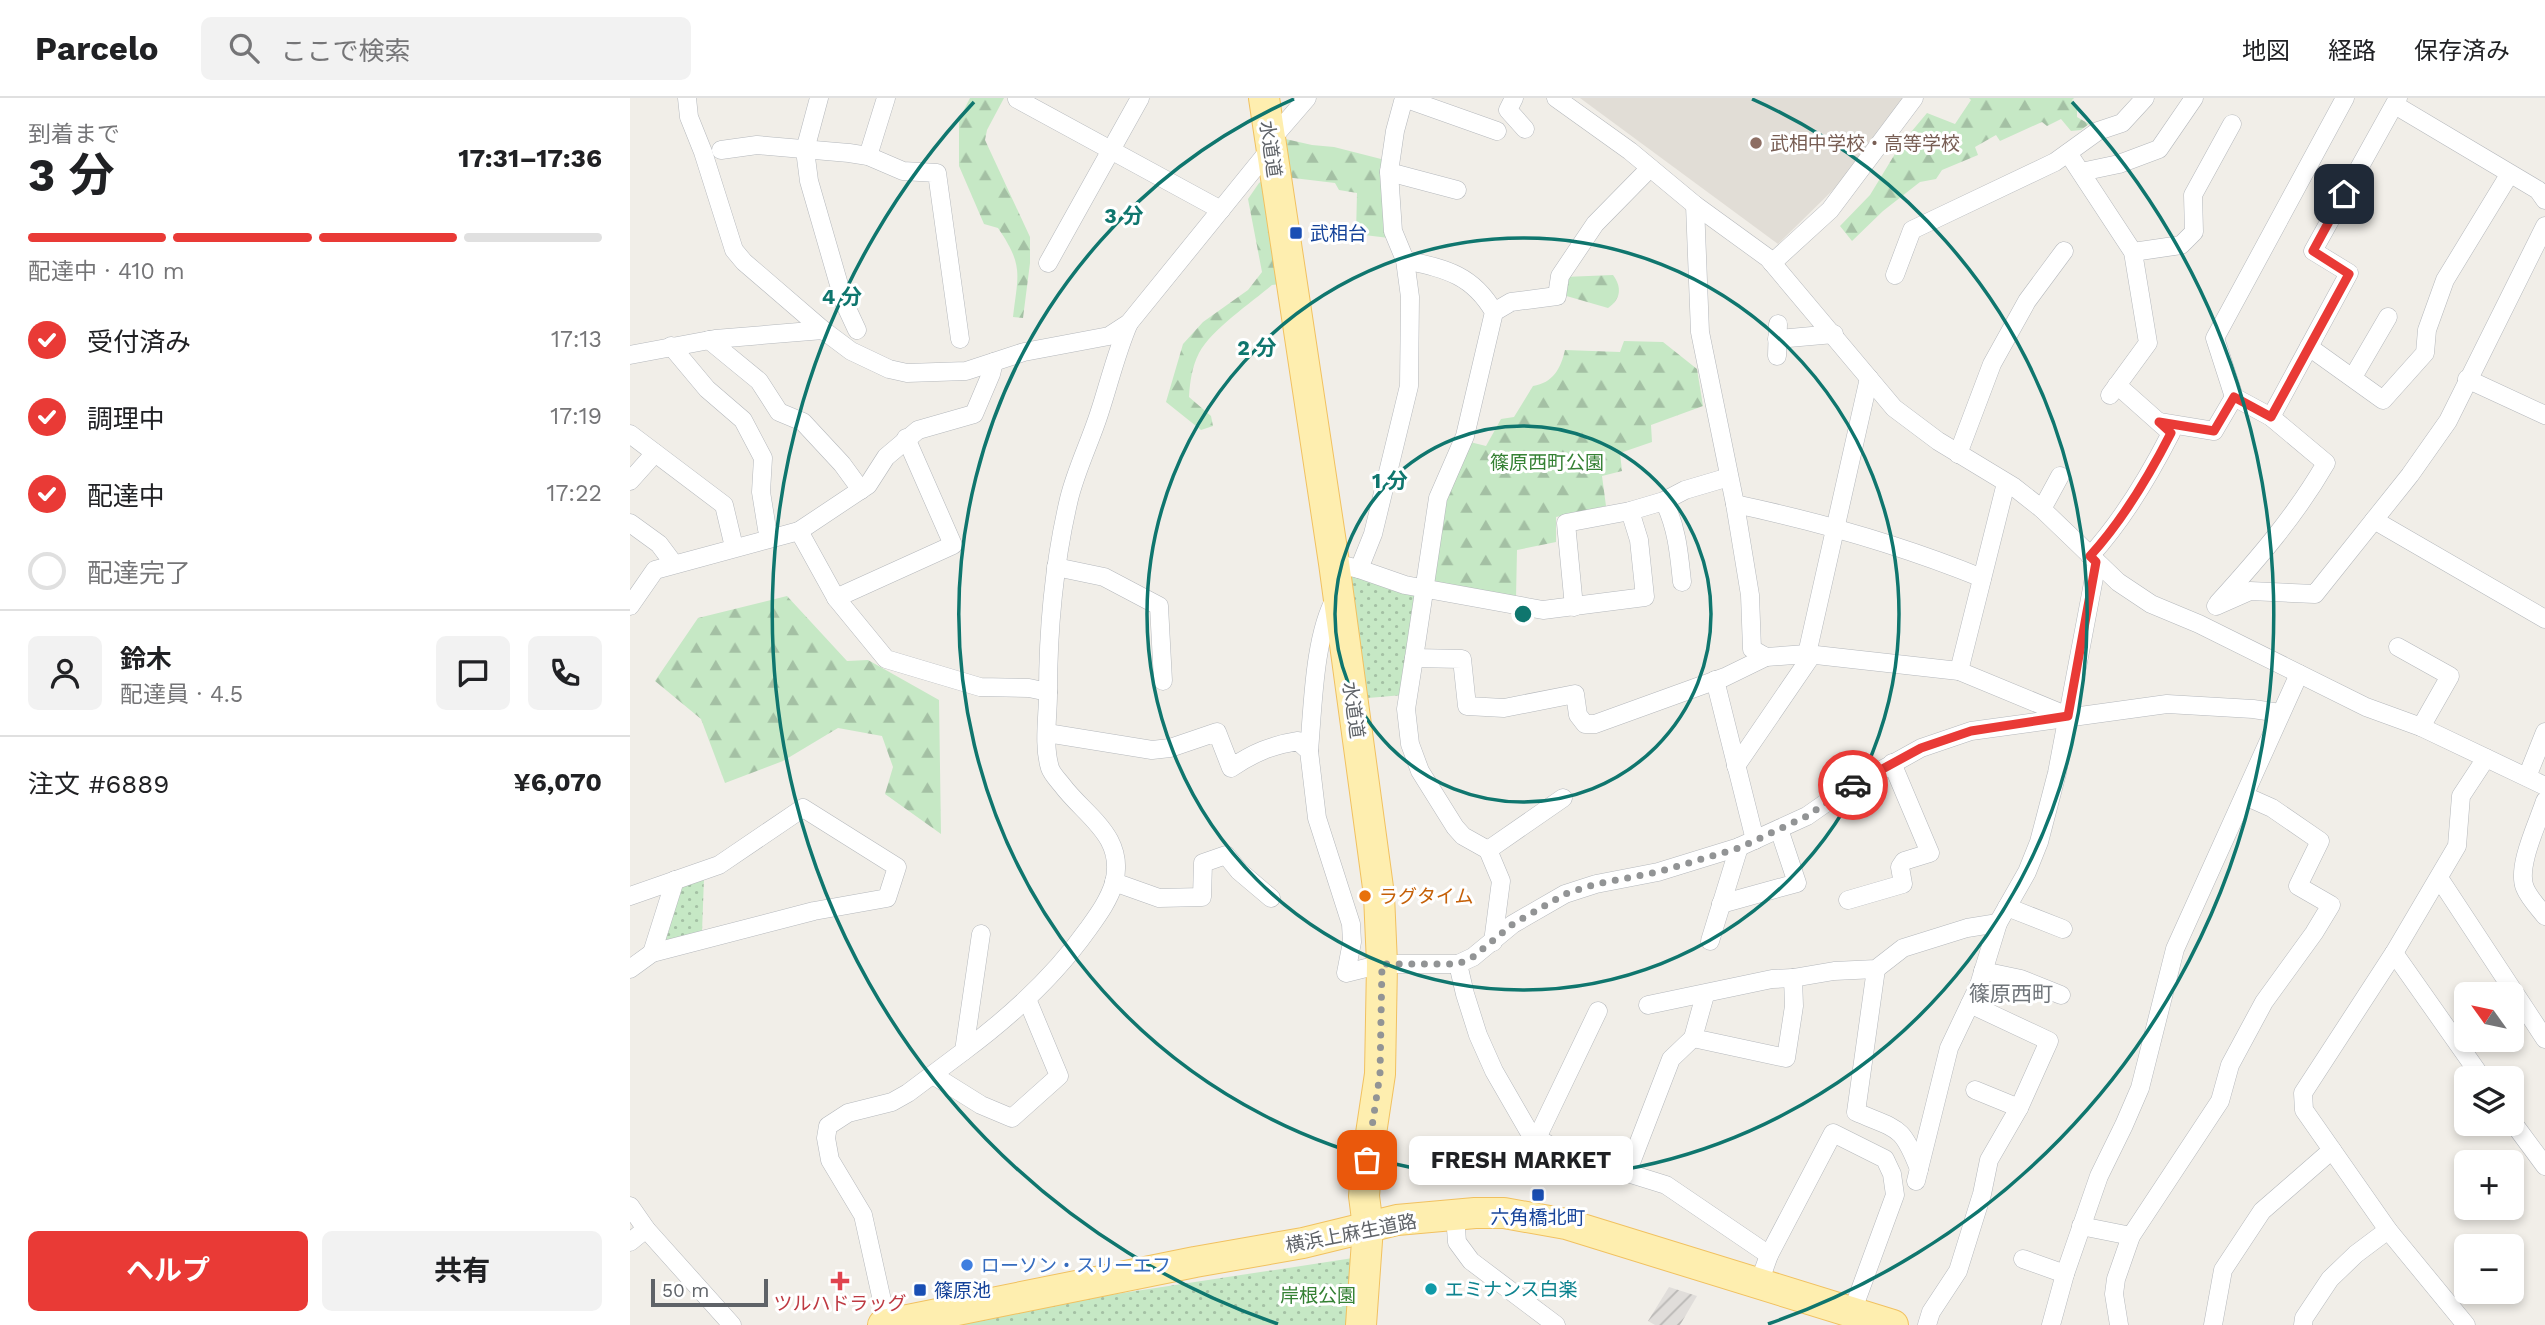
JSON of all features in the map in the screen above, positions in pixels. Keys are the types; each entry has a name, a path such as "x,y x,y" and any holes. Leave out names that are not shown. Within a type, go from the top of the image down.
{"main road":[{"name":"水道道","path":"1264,98 1270,145 1346,566 1338,594 1379,895 1382,964 1380,1074 1364,1196 1368,1227 1361,1325"},
{"name":"横浜上麻生道路","path":"885,1324 1182,1264 1303,1243 1396,1220 1504,1213 1566,1224 1894,1325"}],"street":[{"path":"687,98 688,117 703,152 734,250 744,262 851,351 889,369 907,373 966,371 1024,352 1109,335 1129,323"},
{"path":"819,98 805,150 809,181 844,302 857,330"},
{"path":"868,156 886,98"},
{"path":"1048,263 1140,98"},
{"path":"885,1324 863,1215 830,1160 826,1138 828,1126 848,1113 892,1102 964,1051 1027,999 1077,944 1104,906 1114,882 1115,862 1111,844 1103,828 1067,791 1051,769 1048,733 1048,660 1056,567 1070,497 1129,323 1307,98"},
{"path":"1497,131 1404,98 1395,131 1389,172 1393,231 1405,260 1410,297 1409,386 1373,534 1346,566 1405,585 1543,610 1645,597 1639,540 1630,511"},
{"path":"1514,98 1508,110 1525,128"},
{"path":"1556,98 1630,151 1695,205 1772,263 1894,408 2042,509 2118,582 2151,604 2199,624 2366,707 2421,727 2545,786"},
{"path":"1772,263 1830,210 1914,98"},
{"path":"1895,275 1912,230 2055,162 2098,131 2122,123 2145,98"},
{"path":"2081,172 2119,164 2159,149 2194,98"},
{"path":"2199,624 2260,557 2305,499 2326,463 2271,417 2234,397 2215,338 2345,98"},
{"path":"1017,99 1221,210"},
{"path":"2271,417 2349,274 2313,251 2396,101 2510,175 2538,190 2545,200"},
{"path":"2133,252 2181,245 2194,232 2193,195 2232,124"},
{"path":"721,150 757,145 868,156 903,171 937,173 960,339"},
{"path":"1876,969 1856,1112 1900,1131 1909,1145 1917,1175 1949,1048 1970,1004 2002,915 2027,872 2039,842 2068,716 2093,559 2153,467 2171,433 2113,390 2148,343 2133,252 2068,153"},
{"path":"1494,312 1511,302 1557,296 1560,276 1595,224 1650,168"},
{"path":"1389,172 1457,190"},
{"path":"2309,347 2383,400 2425,353 2427,330 2445,280 2510,175"},
{"path":"1695,205 1700,332 1735,504 1750,595 1752,649 1766,657"},
{"path":"2216,606 2250,591 2315,594 2431,448 2448,421 2545,226"},
{"path":"1958,453 1992,363 2027,301 2064,251"},
{"path":"1405,260 1446,269 1467,280 1485,296 1494,312 1465,436 1438,498 1406,709 1410,744 1420,771 1455,827 1463,836 1488,850 1501,881 1493,942"},
{"path":"2353,377 2388,317"},
{"path":"630,355 709,340 823,330"},
{"path":"1777,340 1833,334"},
{"path":"709,340 759,381 779,412 803,422 842,464 861,490"},
{"path":"671,346 707,389 743,420 763,457 761,492 767,529 772,537"},
{"path":"630,606 655,570 799,531 861,490 868,485 886,457 906,438 918,430 974,414 994,362"},
{"path":"1736,766 1810,655 1835,527 1869,378"},
{"path":"2467,379 2545,415"},
{"path":"2159,422 2214,431 2234,397"},
{"path":"630,435 724,505 734,547"},
{"path":"836,597 953,545 906,438"},
{"path":"630,481 655,453"},
{"path":"1574,607 1566,523 1630,511 1729,477"},
{"path":"2042,509 2060,477"},
{"path":"1959,671 2006,483"},
{"path":"1664,501 1677,537 1682,582"},
{"path":"1735,504 1835,527 1929,556 1982,578"},
{"path":"2374,520 2545,619"},
{"path":"630,523 659,544 674,564"},
{"path":"799,531 836,597 886,659 980,687 1029,688 1048,692"},
{"path":"1056,567 1104,577 1159,606 1163,681"},
{"path":"1338,594 1327,612 1323,632 1315,684 1310,751 1317,818 1351,924 1352,942 1346,973 1382,964 1458,964 1493,942 1513,924 1565,894 1596,884 1658,872 1747,844 1807,816 1840,793 1921,748 1971,731 2167,704 2280,713"},
{"path":"2398,647 2450,676 2421,727"},
{"path":"1414,658 1462,659 1467,706 1504,708 1576,694 1578,715 1585,724 1595,724 1715,680 1766,657 1810,655 1959,671 2068,716"},
{"path":"2051,1325 2064,1274 2099,1176 2140,1088 2175,949 2299,674"},
{"path":"1710,941 1721,904 1747,844 1736,766 1715,680"},
{"path":"1048,733 1152,750 1170,748 1217,732 1231,768 1254,752 1280,744 1298,741 1310,751"},
{"path":"2527,777 2545,732"},
{"path":"2466,1325 2388,1230 2304,1110 2303,1093 2394,953 2457,846 2461,796 2486,758"},
{"path":"1848,900 1903,884 1900,867 1904,861 1930,853 1892,763"},
{"path":"2119,1325 2114,1294 2116,1279 2131,1236 2220,1101 2230,1065 2264,1002 2331,905 2298,886 2320,841 2272,808 2245,796"},
{"path":"1488,850 1563,798"},
{"path":"2545,801 2524,864 2523,881 2526,891 2545,916"},
{"path":"630,896 719,865 803,808 897,867 887,898 814,911 652,953 630,970"},
{"path":"1721,904 1797,883 1779,829"},
{"path":"1114,882 1158,898 1202,897 1203,863 1226,855 1239,871 1271,898"},
{"path":"2439,878 2545,1039"},
{"path":"652,953 675,880"},
{"path":"1648,1005 1772,979 1876,969 1903,948 2002,915 2063,929"},
{"path":"964,1051 981,934"},
{"path":"2394,953 2474,1066"},
{"path":"1458,964 1478,1035 1528,1136 1563,1153 1666,1185 1769,1255"},
{"path":"1983,971 2021,979 2061,995"},
{"path":"1693,1038 1786,1058 1794,1006 1793,978"},
{"path":"1627,1173 1671,1059 1693,1038 1705,995"},
{"path":"933,1075 981,1105 1012,1118 1059,1076 1027,999"},
{"path":"1927,1325 1931,1312 1958,1271 1990,1160 2019,1108 2049,1041 1970,1004"},
{"path":"1528,1136 1598,1011"},
{"path":"1975,1090 2019,1108"},
{"path":"1759,1283 1769,1255 1833,1133 1885,1159 1892,1174 1895,1195 1852,1312"},
{"path":"2523,1136 2545,1166"},
{"path":"2213,1325 2223,1270 2262,1210 2332,1150"},
{"path":"630,1206 646,1229 732,1325"},
{"path":"1455,1215 1457,1242 1471,1261 1556,1325"},
{"path":"2081,1226 2131,1236"},
{"path":"630,1242 646,1229"},
{"path":"2303,1325 2304,1318 2330,1279 2356,1254 2388,1230"},
{"path":"2023,1259 2064,1274"}],"shaded area":[{"name":"武相中学校・高等学校","path":"1580,98 1905,98 1835,188 1778,244"},
{"path":"1669,1287 1697,1296 1680,1325 1655,1325 1648,1321"}],"green space":[{"path":"970,98 1004,98 987,130 985,140 1030,237 1030,263 1023,318 1013,317 1017,271 1012,252 998,228 984,224 959,166 959,120"},
{"path":"1969,98 2074,98 2072,100 2077,107 2077,117 2089,124 2081,130 2071,131 2061,119 2047,126 2042,122 2000,141 1996,135 1975,147 1978,155 1942,170 1936,179 1920,182 1883,211 1852,241 1840,226 1870,195 1901,144 1927,113 1955,124 1971,100"},
{"path":"1281,138 1334,147 1385,160 1389,238 1356,234 1357,193 1339,190 1335,183 1285,177"},
{"path":"1265,179 1281,284 1272,285 1232,317 1199,353 1192,374 1189,397 1211,416 1213,426 1201,430 1166,402 1183,344 1203,322 1248,290 1262,272 1248,199"},
{"path":"1613,275 1619,293 1616,301 1608,308 1563,295 1564,277"},
{"name":"篠原西町公園","path":"1624,341 1663,342 1697,369 1703,406 1651,425 1652,442 1620,453 1622,471 1602,476 1606,506 1556,517 1556,542 1517,550 1516,598 1432,584 1445,499 1470,442 1486,446 1501,419 1514,417 1533,386 1546,382 1555,374 1565,350 1620,352"},
{"path":"1350,573 1418,594 1403,695 1368,698"},
{"path":"787,596 847,661 868,660 939,700 941,834 885,794 893,767 882,736 838,728 783,761 725,783 701,719 655,681 698,618"},
{"path":"704,878 702,932 662,943 679,888"},
{"name":"岸根公園","path":"1353,1258 1346,1325 947,1325 972,1316"}],"way so far":[{"path":"1367,1160 1380,1074 1382,964 1458,964 1473,957 1513,924 1565,894 1596,884 1658,872 1739,848 1807,816 1853,785"}],"place":[{"name":"武相中学校・高等学校","path":"1756,143"},
{"name":"武相台","path":"1296,233"},
{"name":"ラグタイム","path":"1365,896"},
{"name":"FRESH MARKET","path":"1367,1160"},
{"name":"六角橋北町","path":"1538,1195"},
{"name":"ローソン・スリーエフ","path":"967,1265"},
{"name":"ツルハドラッグ","path":"840,1281"},
{"name":"エミナンス白楽","path":"1431,1289"},
{"name":"篠原池","path":"920,1290"}],"district":[{"name":"篠原西町","path":"2011,994"}],"route":[{"path":"1853,785 1921,748 1971,731 2068,716 2096,562 2090,556 2106,538 2153,467 2171,433 2159,422 2214,431 2234,397 2271,417 2349,274 2313,251 2344,194"}]}
